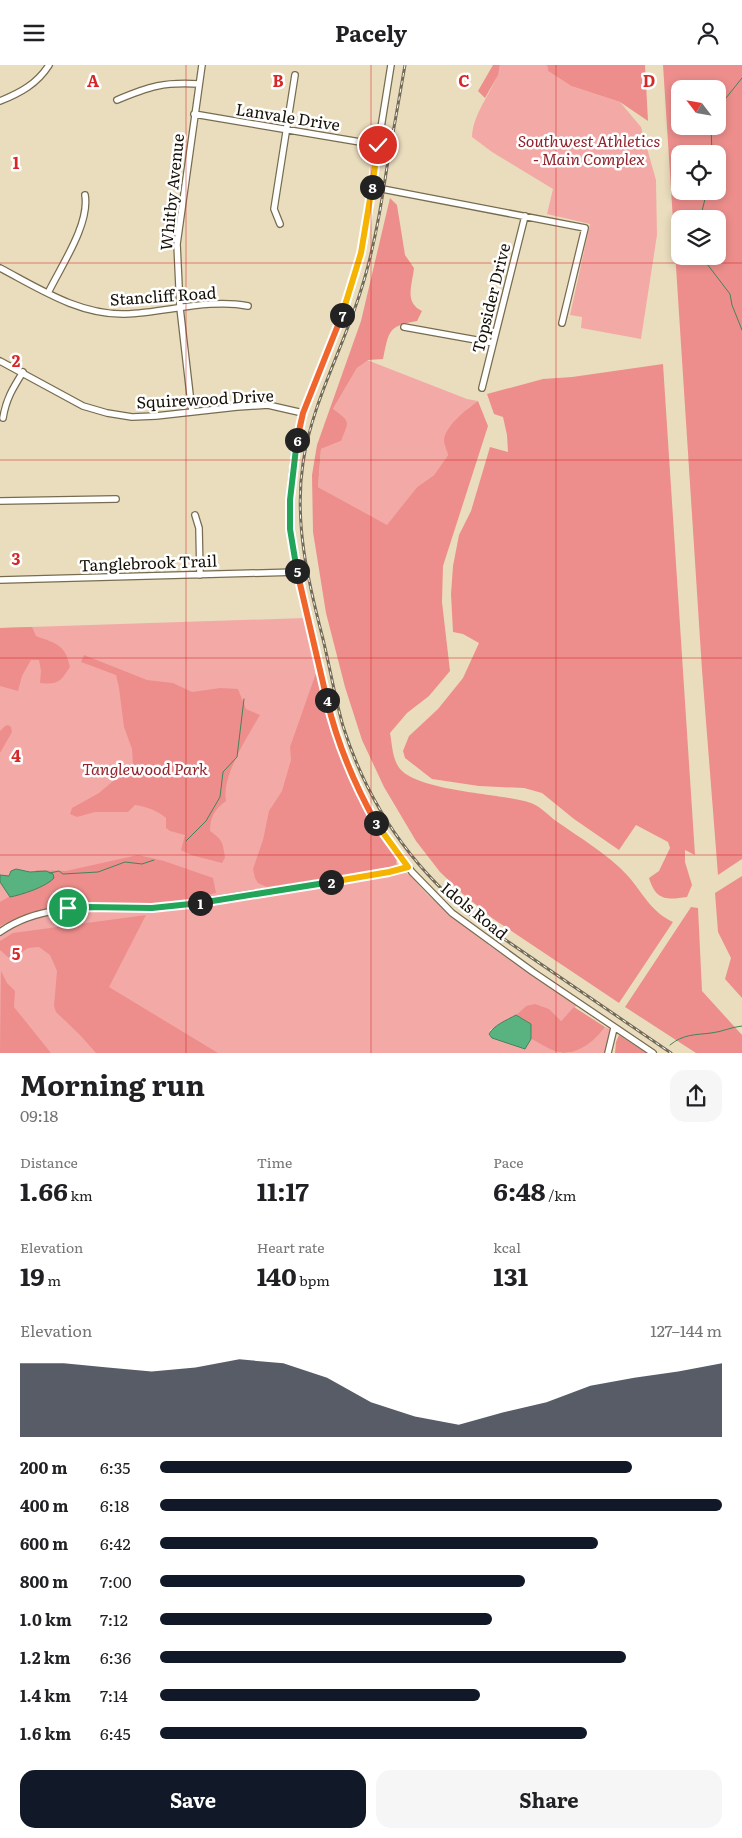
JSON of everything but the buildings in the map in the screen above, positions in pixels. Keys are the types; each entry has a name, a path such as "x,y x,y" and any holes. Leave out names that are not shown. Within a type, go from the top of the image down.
{"street":[{"path":"0,101 26,89 40,77 49,65"},
{"name":"Whitby Avenue","path":"192,412 180,308 177,244 202,65"},
{"name":"Idols Road","path":"391,65 361,253 343,311 303,413 296,443 290,500 290,529 297,572 337,737 362,798 378,825 408,867 452,913 532,973 652,1053"},
{"path":"280,223 274,209 295,75"},
{"path":"117,101 145,88 173,82 199,84"},
{"name":"Lanvale Drive","path":"194,115 378,145"},
{"path":"372,187 585,228 562,323"},
{"path":"48,293 83,223 87,205 85,195"},
{"name":"Topsider Drive","path":"482,388 525,216"},
{"name":"Stancliff Road","path":"0,268 75,306 98,312 126,314 226,304 248,306"},
{"path":"404,327 493,343"},
{"name":"Squirewood Drive","path":"0,361 83,405 107,413 132,417 156,416 268,405 303,413"},
{"path":"4,418 5,404 9,393 23,372"},
{"path":"0,501 116,499"},
{"path":"195,515 199,528 200,575"},
{"name":"Tanglebrook Trail","path":"0,580 297,572"},
{"path":"0,932 21,920 62,909 88,907 138,909 169,907 389,872 408,867"},
{"path":"608,1053 614,1028"}],"green space":[{"path":"493,65 500,65 498,75 485,98 478,91"},
{"name":"Southwest Athletics - Main Complex","path":"500,65 547,65 548,71 571,86 620,102 641,127 656,180 657,235 641,339 581,328 582,317 570,315 590,224 547,214 553,189 492,152 472,137 476,118 494,83"},
{"path":"547,65 645,65 648,121 620,102 571,86 548,71"},
{"path":"663,65 742,65 742,859 718,875 702,670 676,265 726,265 726,210 672,210 672,200 726,200 726,145 671,145 671,189"},
{"path":"390,198 397,205 405,255 414,268 411,298 416,307 422,311 417,321 400,325 391,332 388,336 383,359 368,360 357,368 333,409 346,420 347,426 341,441 321,449 318,487 387,525 417,487 434,475 448,455 444,440 448,429 478,401 488,426 443,566 442,602 450,671 429,696 407,713 390,733 394,758 398,766 407,775 421,781 460,791 518,800 538,806 612,861 628,876 653,908 673,922 619,1003 492,918 440,872 416,841 384,787 362,740 345,687 326,613 313,532 312,475 317,445 361,321"},
{"path":"367,360 467,399 478,401 468,408 444,439 448,455 434,475 417,487 387,526 318,487 321,449 341,441 333,409 357,368"},
{"path":"663,364 695,855 685,850 685,862 692,885 687,897 674,899 659,895 649,878 659,871 670,848 668,842 636,825 619,850 574,819 542,793 524,788 479,786 432,779 405,758 403,751 409,736 438,709 463,678 479,643 463,634 453,632 451,594 453,566 459,535 471,511 490,447 508,452 503,417 494,414 487,394 543,379 572,377"},
{"name":"Tanglewood Park","path":"305,618 312,649 318,693 344,772 389,853 404,872 410,875 427,894 455,919 490,946 577,1005 561,1021 526,1006 516,1015 490,1030 489,1034 492,1038 525,1049 531,1039 561,1053 0,1053 0,628"},
{"path":"32,627 36,636 55,643 63,649 70,667 64,676 55,683 40,683 41,671 39,660 31,660 22,676 18,691 0,686 0,628"},
{"path":"84,655 147,680 173,683 192,692 220,688 238,689 246,709 260,715 231,769 226,791 226,801 216,810 212,817 210,831 218,837 223,845 225,858 222,863 191,855 181,850 185,835 170,831 166,828 166,818 148,808 135,805 128,812 95,812 77,817 70,814 72,808 99,793 133,764 132,749 124,727 116,675 81,662"},
{"path":"316,673 325,710 342,761 355,791 397,859 396,864 388,869 269,888 258,883 253,869 263,840 269,811 282,791 291,760 290,747"},
{"path":"8,725 11,727 12,732 0,753 0,731"},
{"path":"138,855 164,861 213,878 216,893 166,902 59,907 20,917 0,926 0,902 35,881 36,870 66,871"},
{"path":"742,876 742,998 725,979 731,958 718,932 715,893"},
{"path":"691,907 698,908 702,991 742,1035 742,1053 696,1053 625,1007"},
{"path":"146,915 109,987 218,1053 96,1053 56,1012 54,1006 57,971 50,955 39,947 28,948 11,960 0,950 0,941 13,933"},
{"path":"1,971 7,983 15,991 14,1007 51,1053 0,1053"},
{"path":"535,1004 549,1009 561,1021 574,1007 605,1027 592,1041 575,1051 563,1053 555,1051 531,1039 531,1024 516,1015 526,1006"},
{"path":"605,1027 611,1029 606,1053 568,1053 589,1043"},
{"path":"619,1035 646,1053 615,1053"}],"shaded area":[{"path":"16,869 30,872 46,871 53,874 54,878 39,887 10,897 0,882 0,875 9,876 11,871"},
{"path":"516,1015 531,1024 531,1039 525,1049 492,1038 489,1034 497,1025"}],"waterway":[{"path":"726,98 742,78"},
{"path":"711,135 712,145"},
{"path":"702,210 705,200"},
{"path":"708,265 730,294 732,305 742,330"},
{"path":"186,841 206,821 220,797 223,772 237,757 244,699"},
{"path":"50,873 59,871 63,874 98,872 125,862 142,864 154,860"},
{"path":"670,1045 684,1037 742,1026"}],"railway":[{"path":"405,65 380,213 370,260 354,312 313,419 303,463 300,508 304,552 340,715 354,756 382,813 399,839 439,886 488,928 671,1053"}],"route":[{"path":"68,908 138,909 169,907 389,872 408,867 393,848 362,798 337,737 297,572 290,529 290,500 296,443 303,413 343,311 361,253 378,145"}]}
